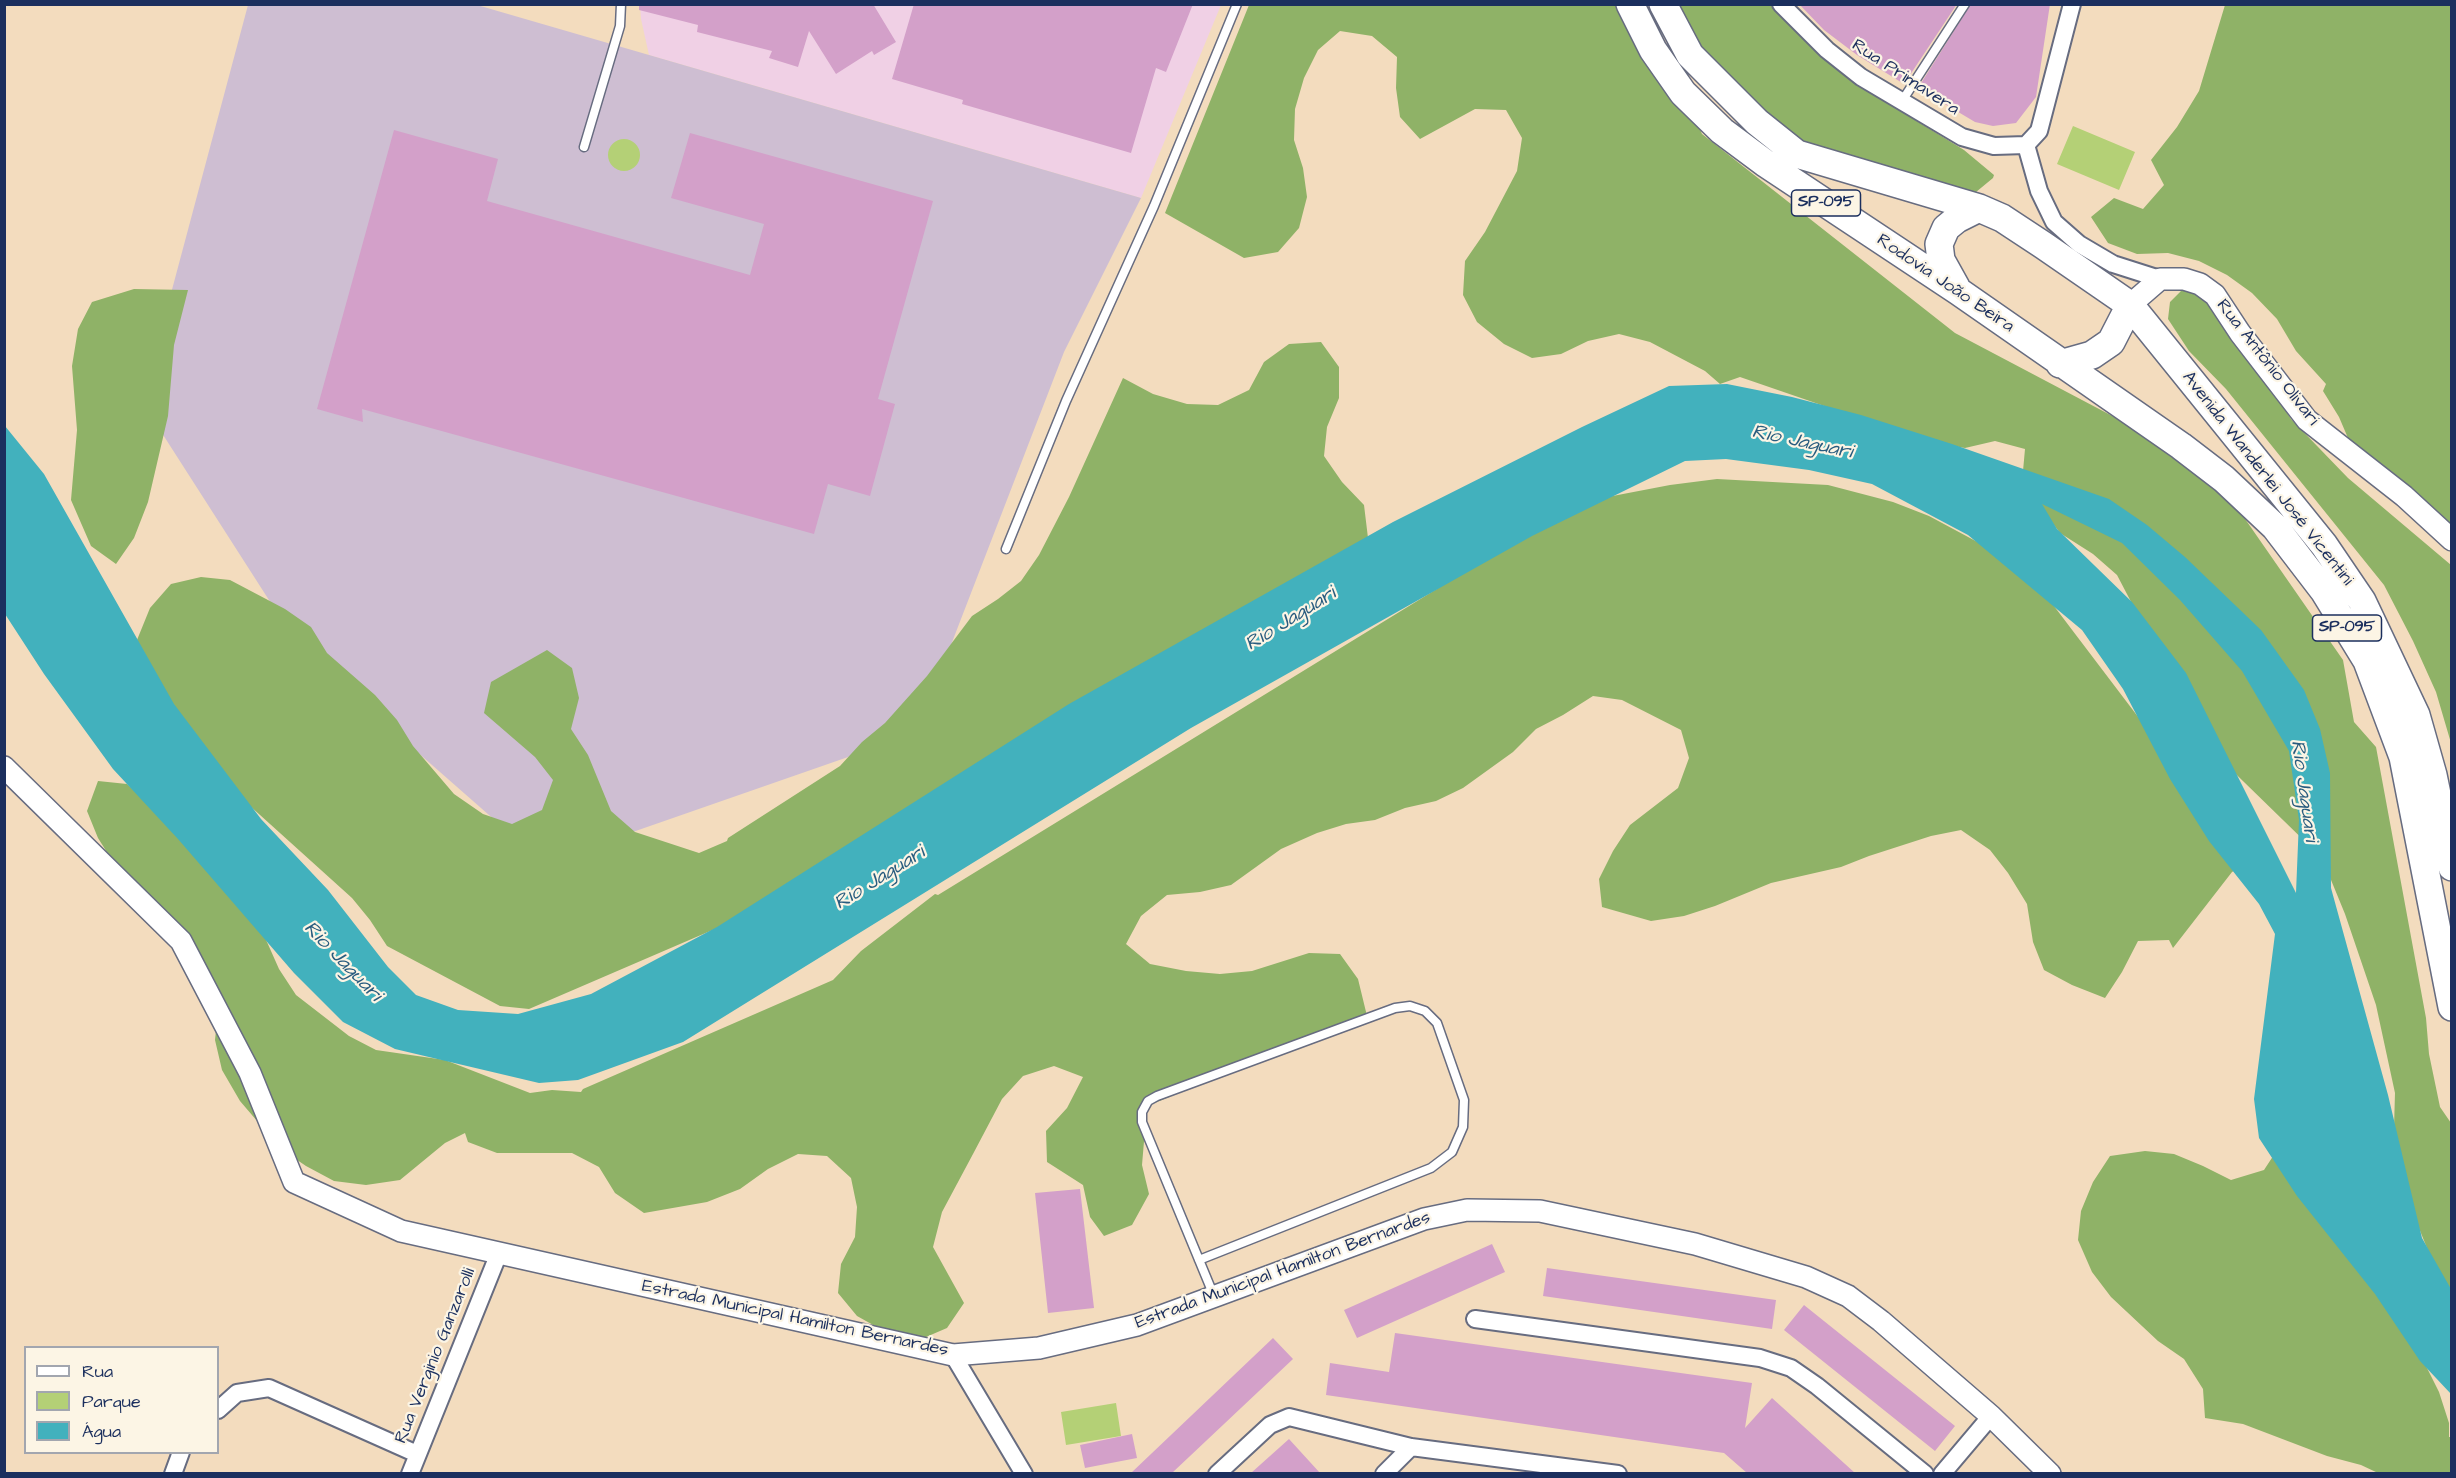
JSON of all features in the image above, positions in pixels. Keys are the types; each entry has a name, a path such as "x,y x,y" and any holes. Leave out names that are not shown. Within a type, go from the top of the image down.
{"main road":[{"name":"Rodovia João Beira","path":"1630,4 1653,50 1683,93 1722,130 1765,163 1958,291 2060,364"},
{"name":"SP-095","path":"1663,4 1690,55 1757,122 1797,154 1979,208 2001,218 2130,305"},
{"path":"1958,291 1941,260 1939,244 1946,228 1957,219 1979,208"},
{"path":"2060,364 2092,355 2110,342 2130,305"},
{"name":"Avenida Wanderlei José Vicentini","path":"2130,305 2324,545 2362,601 2416,715 2433,775 2451,867"},
{"name":"Avenida Wanderlei José Vicentini","path":"2060,364 2181,446 2224,479 2275,527 2324,591 2367,661 2403,758 2451,1007"}],"street":[{"path":"2072,4 2039,131 2026,146 2040,191 2054,222 2079,244 2113,264 2160,279"},
{"name":"Rua Primavera","path":"1782,5 1836,57 1861,76 1962,137 1994,146 2026,146"},
{"path":"2130,305 2160,279"},
{"name":"Rua Antônio Olivari","path":"2160,279 2184,279 2200,284 2215,295 2240,333 2307,420 2403,495 2451,540"},
{"name":"Estrada Municipal Hamilton Bernardes","path":"4,767 181,941 250,1073 294,1182 401,1231 953,1355 1039,1348 1137,1324 1424,1219 1467,1210 1540,1211 1695,1244 1817,1281 1848,1296 1881,1321 1991,1416 2050,1473"},
{"name":"Rua Verginio Ganzarolli","path":"410,1473 499,1253"},
{"path":"1475,1319 1760,1358 1791,1368 1817,1386 1924,1473"},
{"path":"953,1355 1024,1473"},
{"path":"219,1409 237,1393 269,1388 417,1454"},
{"path":"1942,1473 1991,1416"},
{"path":"1217,1473 1270,1425 1289,1417 1411,1447 1618,1473"},
{"path":"1384,1473 1411,1447"},
{"path":"173,1473 180,1454"}],"lane":[{"path":"584,147 620,26 621,4"},
{"path":"1006,549 1066,401 1154,206 1237,4"},
{"path":"1902,101 1965,4"},
{"path":"1199,1260 1431,1168 1452,1152 1463,1127 1464,1100 1437,1023 1425,1011 1410,1005 1395,1008 1148,1101 1142,1112 1142,1122 1199,1260 1214,1296"}],"shaded area":[{"path":"248,5 477,5 1141,198 1064,352 917,733 627,834 522,844 301,650 142,402"},
{"path":"640,5 1221,5 1141,198 649,55"}],"green space":[{"path":"1249,5 1631,5 1690,106 1702,134 1955,333 2209,467 2343,660 2354,722 2376,747 2426,1018 2429,1054 2440,1107 2451,1123 2451,1301 2444,1290 2408,1201 2394,1128 2395,1093 2376,1005 2345,914 2322,858 2206,745 2117,575 2093,554 2060,533 2022,482 2025,449 1995,441 1965,448 1929,442 1740,377 1720,384 1705,371 1650,342 1619,334 1588,341 1561,354 1532,358 1504,344 1477,322 1463,295 1465,261 1485,232 1517,171 1522,138 1506,110 1475,109 1420,139 1400,117 1396,88 1397,57 1372,36 1340,31 1318,50 1304,78 1295,109 1294,140 1303,168 1307,197 1299,228 1278,252 1244,258 1165,213"},
{"path":"1671,5 1781,5 1831,62 1915,120 1964,150 1994,175 1993,178 1970,197 1795,144 1697,51"},
{"path":"2225,5 2451,5 2451,545 2351,445 2339,417 2323,391 2326,384 2296,351 2277,319 2252,293 2227,275 2199,261 2168,253 2137,254 2108,243 2091,217 2114,198 2143,209 2164,185 2151,160 2177,127 2199,91"},
{"path":"2073,126 2135,152 2119,190 2057,164"},
{"path":"624,139 635,144 640,155 635,166 624,171 613,166 608,155 613,144"},
{"path":"2198,288 2241,339 2291,419 2348,478 2451,565 2451,743 2436,692 2384,585 2226,389 2189,351 2168,319 2170,302 2181,291"},
{"path":"134,289 188,290 174,345 168,416 148,502 134,538 116,564 91,546 71,500 77,430 72,366 78,329 92,302"},
{"path":"1321,342 1339,367 1339,398 1327,427 1324,456 1342,482 1364,505 1368,538 845,873 529,1009 500,1006 387,946 352,898 188,750 137,640 150,608 171,584 201,577 230,580 285,609 311,627 327,653 375,695 397,720 413,746 454,794 483,814 512,824 542,810 553,780 535,757 484,713 491,682 547,650 572,668 579,698 571,729 588,755 611,811 635,832 699,853 727,841 728,838 840,766 862,742 885,723 927,676 972,616 1021,581 1039,555 1069,497 1123,378 1153,394 1187,404 1218,405 1249,390 1264,362 1289,344"},
{"path":"1717,479 1828,485 1893,502 1929,516 2011,560 2035,581 2239,850 2246,864 2232,872 2173,948 2169,940 2138,941 2105,998 2072,985 2044,970 2033,942 2027,904 2008,873 1990,850 1961,830 1931,836 1841,867 1771,883 1684,916 1651,921 1602,907 1599,879 1630,825 1678,788 1689,758 1681,730 1622,700 1593,696 1536,729 1513,752 1463,788 1436,801 1405,808 1375,820 1346,824 1317,833 1281,849 1231,885 1200,892 1167,895 1141,916 1126,944 1150,964 1186,971 1220,974 1252,971 1309,953 1340,954 1358,979 1367,1016 1147,1106 1142,1165 1149,1194 1132,1225 1104,1236 1090,1217 1083,1185 1047,1162 1046,1131 1067,1108 1083,1077 1054,1066 1023,1076 1002,1099 942,1212 933,1247 964,1303 947,1328 919,1340 884,1331 857,1316 838,1293 841,1264 855,1237 857,1207 851,1178 827,1156 798,1154 768,1169 740,1189 707,1202 644,1213 615,1193 599,1167 572,1153 497,1153 468,1142 465,1133 445,1143 400,1180 366,1185 334,1181 306,1166 281,1149 240,1101 222,1070 215,1040 218,1011 115,865 98,838 87,811 98,781 127,784 243,888 279,969 296,995 349,1036 376,1050 445,1060 530,1093 552,1090 581,1092 583,1089 833,980 861,951 935,894 938,895 1559,514 1597,499 1670,485"},
{"path":"2281,1144 2424,1362 2439,1392 2449,1423 2451,1473 2378,1473 2243,1424 2205,1418 2203,1389 2184,1359 2158,1341 2111,1297 2092,1272 2078,1240 2081,1211 2093,1182 2110,1156 2145,1151 2174,1154 2231,1180 2264,1170"},
{"path":"1116,1403 1121,1436 1066,1445 1061,1412"}],"water":[{"name":"Rio Jaguari","path":"1727,384 1792,397 1861,415 1952,444 2109,499 2147,525 2185,557 2261,630 2304,690 2320,729 2330,773 2331,888 2388,1095 2422,1238 2451,1289 2451,1394 2420,1361 2375,1294 2297,1196 2259,1138 2254,1099 2275,934 2259,904 2209,841 2170,779 2123,689 2082,630 1968,535 1872,484 1809,470 1726,459 1685,461 1532,536 1191,728 683,1042 578,1080 539,1083 395,1049 343,1022 294,973 178,839 113,769 44,674 5,614 5,426 44,474 174,704 261,819 328,890 388,967 416,995 458,1010 518,1014 591,994 717,927 1069,704 1393,522 1669,386","holes":["2042,504 2122,543 2180,600 2242,671 2289,751 2299,820 2296,893 2186,673 2132,602 2057,529"]}],"building":[{"path":"639,4 873,4 896,42 874,55 872,51 836,74 809,31 798,67 769,58 772,51 697,32 698,25 639,10"},
{"path":"914,4 1193,4 1166,72 1156,68 1131,153 962,104 963,100 892,79"},
{"path":"1799,4 1957,4 1904,84 1857,55 1824,30"},
{"path":"1971,4 2050,4 2036,97 2016,123 1993,126 1975,122 1918,88"},
{"path":"394,130 498,159 487,201 750,275 764,224 671,198 690,133 933,201 878,399 895,404 870,496 828,484 814,534 362,409 363,422 317,409"},
{"path":"1080,1189 1094,1308 1048,1313 1035,1193"},
{"path":"1492,1244 1505,1272 1357,1338 1344,1310"},
{"path":"1547,1268 1776,1300 1772,1329 1543,1296"},
{"path":"1804,1305 1955,1426 1935,1451 1784,1330"},
{"path":"1395,1333 1752,1383 1745,1428 1772,1398 1855,1473 1747,1473 1724,1453 1326,1395 1330,1363 1389,1372"},
{"path":"1273,1338 1293,1359 1172,1473 1131,1473"},
{"path":"1132,1434 1137,1458 1085,1468 1080,1445"},
{"path":"1289,1439 1320,1473 1251,1473"}]}
